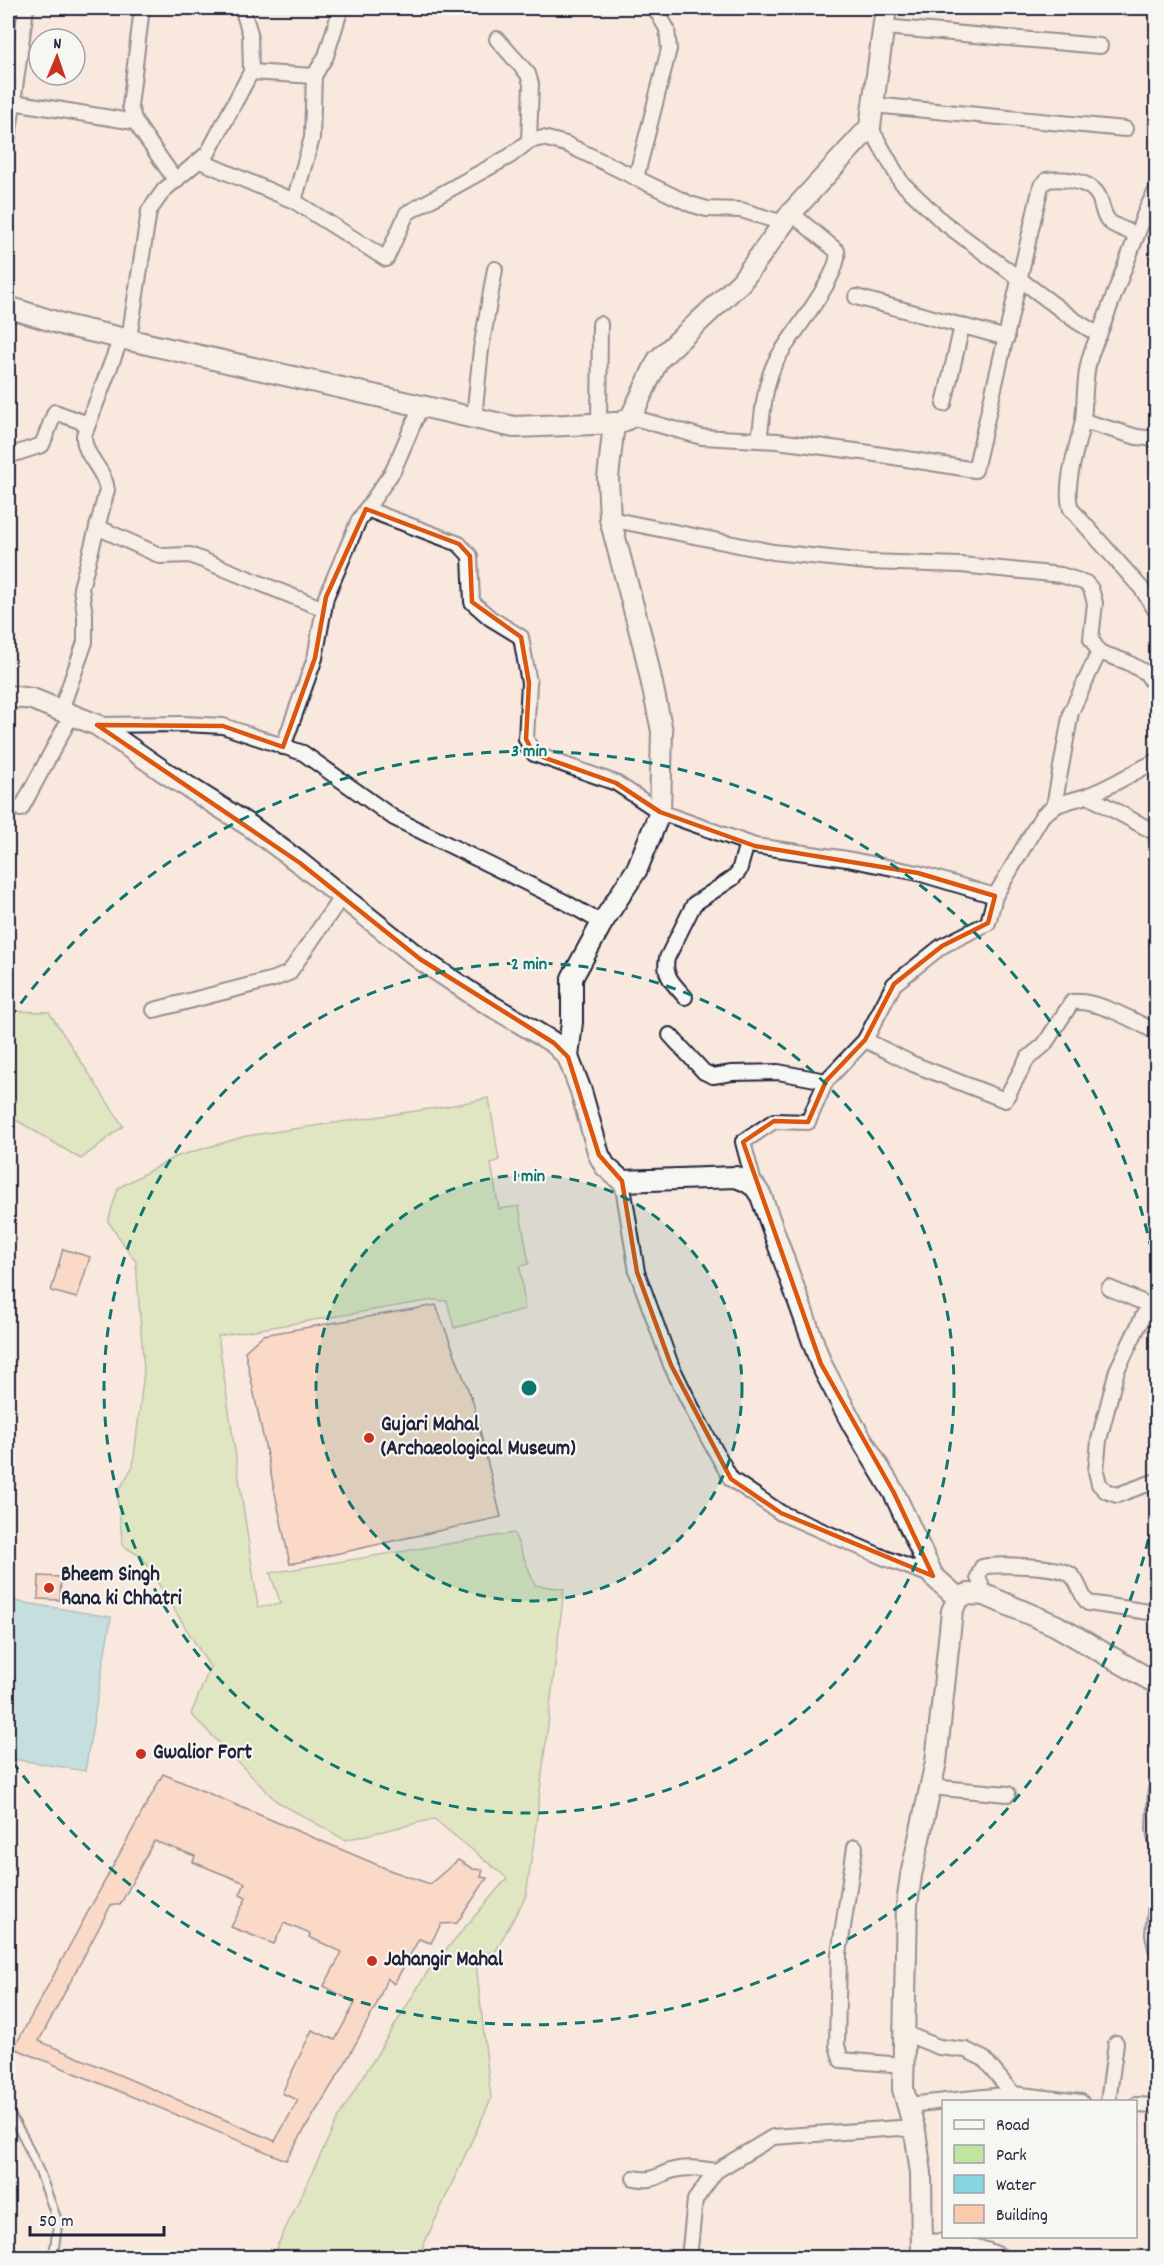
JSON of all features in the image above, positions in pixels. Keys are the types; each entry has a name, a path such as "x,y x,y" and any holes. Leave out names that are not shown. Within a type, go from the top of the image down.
{"main road":[{"path":"568,1058 572,1022 572,978 636,869 660,812 662,731 645,651 610,519 608,477 615,421 658,360 741,282 787,218 870,127 885,17"},
{"path":"8,308 69,326 514,427 615,421"},
{"path":"8,696 32,699 97,725 250,826 420,959 480,999 554,1042 568,1058 581,1091 599,1155 605,1166 622,1181 736,1177 755,1187 761,1196 778,1241 821,1364 853,1425 894,1493 933,1576 958,1598"},
{"path":"922,2250 921,2173 915,2131 903,2089 908,1895 936,1762 952,1611 958,1598 968,1594 985,1595 1055,1626 1156,1683"}],"street":[{"path":"8,139 26,8"},
{"path":"142,8 130,106 135,122 176,181"},
{"path":"21,809 66,712 85,642 85,615 81,588 107,490 106,480 84,444 84,435 125,339 149,211 164,190 208,153 250,72 250,33 242,8"},
{"path":"294,201 312,138 314,76 326,56 341,8"},
{"path":"636,178 669,49 667,29 655,8"},
{"path":"885,17 1100,46"},
{"path":"496,39 528,74 531,84 529,141"},
{"path":"250,72 314,76"},
{"path":"13,102 135,122"},
{"path":"873,105 1125,129"},
{"path":"870,127 901,182 943,222 1076,321 1099,335"},
{"path":"200,160 294,201 386,259 406,213 510,156 529,141 543,138 566,144 690,204 707,209 741,210 787,218 837,251 838,259 827,283 776,360 770,377 759,440"},
{"path":"600,324 615,421 702,437 759,440 863,452 975,470 1041,186 1047,180 1058,179 1090,186 1098,196 1103,214 1110,222 1137,235"},
{"path":"1156,191 1091,350 1086,369 1083,421 1068,501 1071,509 1142,589 1156,611"},
{"path":"474,418 481,349 495,269"},
{"path":"856,297 1007,338"},
{"path":"944,404 962,326"},
{"path":"283,747 315,658 326,597 359,520 393,471 421,406"},
{"path":"8,456 42,445 55,412 88,424"},
{"path":"1083,421 1137,437 1156,439"},
{"path":"366,509 459,544 470,556 472,602 490,618 520,637 529,683 526,739 534,754 616,783 660,812 747,843 918,873 995,896"},
{"path":"610,519 773,552 868,562 961,565 1060,575 1086,584 1091,589 1095,603 1091,639 1099,652 1127,662 1146,673 1156,687"},
{"path":"97,527 161,556 190,555 324,609"},
{"path":"1054,806 1071,712 1099,652"},
{"path":"97,725 223,726 303,753 394,818 603,923"},
{"path":"755,1187 743,1143 774,1121 808,1122 826,1081 865,1040 894,984 942,946 988,923 995,896 1042,816 1054,806 1088,796 1156,761"},
{"path":"1088,796 1156,833"},
{"path":"685,997 667,976 665,968 667,958 694,904 733,878 739,871 747,843"},
{"path":"153,1010 290,973 342,896"},
{"path":"865,1040 913,1064 1005,1100 1028,1059 1044,1045 1072,1002 1084,1000 1156,1032"},
{"path":"670,1035 704,1072 713,1076 732,1073 778,1072 826,1081"},
{"path":"622,1181 637,1272 671,1365 731,1479 781,1513 933,1576"},
{"path":"1109,1288 1153,1306 1117,1370 1099,1440 1096,1471 1099,1484 1106,1491 1117,1494 1156,1481"},
{"path":"985,1595 978,1577 982,1567 997,1564 1052,1569 1070,1573 1077,1581 1082,1597 1088,1603 1156,1613"},
{"path":"930,1788 1008,1794"},
{"path":"1156,1790 1154,1829 1156,1841"},
{"path":"855,1847 839,1954 837,2045 841,2060 903,2065"},
{"path":"1156,1906 1153,1934 1156,1948"},
{"path":"904,2033 939,2047 966,2050 984,2059 1012,2094"},
{"path":"1108,2100 1116,2043"},
{"path":"955,2100 1012,2094 1064,2100"},
{"path":"908,2105 942,2101"},
{"path":"1137,2105 1156,2106"},
{"path":"689,2258 695,2200 716,2171 773,2137 899,2128 915,2131"},
{"path":"634,2178 647,2181 678,2169 716,2171"},
{"path":"922,2250 947,2240 992,2252 1005,2258"}],"lane":[{"path":"8,2111 24,2138 40,2173 58,2222 53,2258"}],"highlighted area":[{"path":"366,509 459,544 470,556 472,602 521,637 529,683 526,739 534,754 616,783 660,812 755,846 918,873 995,896 988,923 942,946 894,984 865,1040 826,1081 808,1122 774,1121 743,1142 821,1364 894,1493 933,1576 781,1513 731,1479 671,1365 637,1272 622,1181 599,1155 568,1057 554,1043 420,959 300,863 97,725 223,726 283,747 315,658 326,597"}],"green space":[{"path":"8,1011 49,1012 123,1126 81,1159 8,1115"},
{"path":"489,1098 499,1160 491,1164 499,1209 519,1206 529,1264 520,1266 525,1309 454,1328 447,1301 433,1300 218,1336 258,1607 281,1604 270,1573 514,1533 535,1585 564,1589 526,1896 495,1952 475,1954 491,2099 418,2257 272,2257 339,2116 428,1971 507,1878 434,1819 345,1840 276,1801 191,1714 210,1667 142,1557 123,1546 117,1494 133,1466 144,1371 136,1262 108,1221 118,1188 175,1157 246,1136"}],"water":[{"path":"8,1600 111,1617 85,1771 8,1758"}],"building":[{"path":"63,1249 90,1257 77,1298 51,1291"},
{"path":"436,1305 473,1402 501,1517 290,1564 245,1351 263,1335"},
{"name":"Bheem Singh Rana ki Chhatri","path":"39,1576 61,1577 60,1600 38,1599"},
{"name":"Jahangir Mahal","path":"163,1774 392,1871 430,1884 458,1860 473,1869 483,1870 481,1877 487,1878 457,1923 441,1924 431,1943 419,1939 394,1984 387,1978 376,2006 344,2065 286,2160 14,2048","holes":["154,1841 195,1856 193,1862 245,1883 240,1895 246,1898 231,1927 274,1944 284,1923 342,1952 324,1986 355,2003 335,2040 312,2030 282,2093 298,2100 275,2141 39,2041 111,1905 120,1905"]}],"place":[{"name":"Gujari Mahal (Archaeological Museum)","path":"369,1438"},
{"name":"Bheem Singh Rana ki Chhatri","path":"49,1588"},
{"name":"Gwalior Fort","path":"141,1754"},
{"name":"Jahangir Mahal","path":"372,1961"}]}
